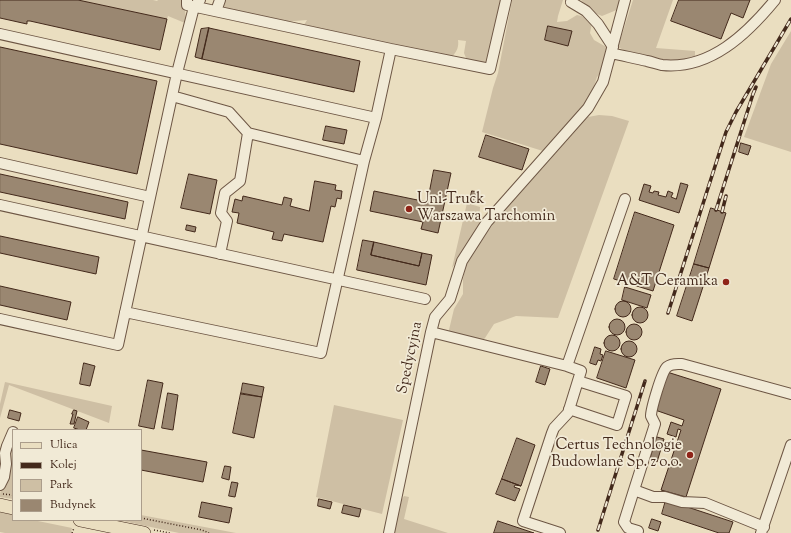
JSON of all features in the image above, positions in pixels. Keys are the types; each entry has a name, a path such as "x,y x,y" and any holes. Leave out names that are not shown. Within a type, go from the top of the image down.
{"main road":[{"path":"0,505 12,508"},
{"path":"77,524 144,533"}],"street":[{"path":"216,12 220,0"},
{"path":"0,319 118,345 177,73 194,2 216,12 490,69 506,0"},
{"path":"572,0 571,2 586,11 598,24 612,50 662,65 686,64 706,58 724,49 756,22 775,0"},
{"name":"Spedycyjna","path":"389,533 435,317 450,299 462,261 487,222 588,108 603,82 625,0"},
{"path":"0,34 376,118"},
{"path":"125,312 322,353 364,161 376,118 390,49"},
{"path":"172,96 229,112 248,133 364,161"},
{"path":"220,254 227,221 221,213 225,193 240,181 248,133"},
{"path":"0,163 150,197"},
{"path":"567,366 625,200"},
{"path":"0,205 425,299"},
{"path":"431,332 535,357 581,371 568,413 554,428 552,433 523,521 560,533"},
{"path":"640,532 628,528 624,522 655,424 651,417 654,401 663,374 667,367 672,364 682,364 791,394"},
{"path":"569,409 617,424 626,396 578,380"},
{"path":"3,429 12,431"},
{"path":"0,485 4,477 7,446 12,434"},
{"path":"634,490 654,497 665,497 682,502 705,503 762,530 791,445"}],"path":[{"path":"0,496 2,494 12,495"},
{"path":"142,518 209,533"},
{"path":"72,533 77,524"}],"green space":[{"path":"78,0 184,0 186,20 185,23 168,16 167,19"},
{"path":"223,0 503,0 487,61 481,64 471,63 466,58 464,53 466,41 458,40 457,49 452,57 306,28 304,25 307,20 282,22 236,14 223,7"},
{"path":"512,0 563,0 557,22 567,21 577,15 586,17 592,23 590,33 594,40 608,48 601,73 597,77 592,92 583,108 546,152 482,132 498,73"},
{"path":"581,0 622,0 619,9 602,16 592,12"},
{"path":"633,0 673,0 656,48 695,51 695,58 664,62 633,55 618,47"},
{"path":"791,31 791,152 744,137 771,64"},
{"path":"599,115 612,116 629,121 558,318 516,316 494,324 482,341 448,334 454,309 463,294 463,279 466,265 475,250 494,223 588,117"},
{"path":"467,203 480,207 479,229 452,268"},
{"path":"5,382 112,406 109,423 9,385 0,418 0,404"},
{"path":"334,405 403,420 382,514 316,497"},
{"path":"12,441 12,499 0,497 7,474"},
{"path":"404,496 409,497 404,519 448,533 394,533"},
{"path":"0,512 12,515 12,521 38,521 72,528 71,533 0,532"},
{"path":"142,515 236,533 179,533 123,521 142,521"}],"building":[{"path":"0,0 78,0 167,19 160,50 30,21 27,21 27,24 0,18"},
{"path":"679,0 750,0 743,18 731,13 721,39 671,21"},
{"path":"548,26 572,31 568,46 545,40"},
{"path":"209,28 202,59 195,57 201,29"},
{"path":"209,28 360,61 354,92 202,59"},
{"path":"0,47 157,81 137,174 0,144"},
{"path":"326,126 347,130 344,144 323,140"},
{"path":"486,135 529,149 522,170 479,157"},
{"path":"741,143 751,146 748,155 739,152"},
{"path":"434,170 451,173 438,233 421,229 423,222 370,211 374,191 427,202"},
{"path":"0,174 128,202 125,219 0,192"},
{"path":"189,174 217,180 210,214 181,208"},
{"path":"315,181 336,185 335,190 342,191 341,199 337,198 335,207 331,206 323,242 284,234 282,241 272,239 274,232 237,223 239,213 232,212 235,199 242,201 243,196 282,205 284,197 292,199 290,206 309,211"},
{"path":"681,183 688,185 679,213 639,200 644,184 651,186 649,192 659,192 658,195 666,197 668,191 673,193 671,197 676,199"},
{"path":"472,191 479,192 477,203 470,201"},
{"path":"711,208 726,213 709,268 694,264"},
{"path":"635,212 674,225 653,291 614,279"},
{"path":"187,225 196,227 195,232 186,230"},
{"path":"0,236 99,257 96,274 0,253"},
{"path":"363,240 374,242 371,255 419,266 422,253 432,255 426,285 357,270"},
{"path":"374,242 422,253 419,266 371,255"},
{"path":"694,264 709,268 692,321 677,316"},
{"path":"0,286 71,302 67,320 0,305"},
{"path":"625,287 651,295 647,308 622,300"},
{"path":"620,301 626,301 631,306 629,315 626,317 620,317 615,312 615,306"},
{"path":"637,307 643,307 648,312 646,321 643,323 637,323 632,318 632,312"},
{"path":"614,319 620,319 625,324 623,333 620,335 614,335 609,330 609,324"},
{"path":"631,324 637,324 642,329 640,338 637,340 631,340 626,335 626,329"},
{"path":"609,335 615,335 620,340 618,349 615,351 609,351 604,346 604,340"},
{"path":"626,341 632,341 637,346 635,355 632,357 626,357 621,352 621,346"},
{"path":"595,347 601,349 600,354 603,355 601,361 598,360 596,365 590,363"},
{"path":"606,351 635,360 626,388 597,378"},
{"path":"84,363 95,366 90,386 80,384"},
{"path":"541,366 550,369 545,385 536,382"},
{"path":"667,372 721,389 686,497 661,490 681,430 678,429 676,437 667,434 671,422 682,426 684,420 655,410"},
{"path":"148,380 163,383 154,429 139,426"},
{"path":"243,383 264,387 262,397 241,394"},
{"path":"168,393 178,395 173,430 162,428"},
{"path":"241,393 262,397 254,438 233,433"},
{"path":"10,410 21,413 19,421 8,418"},
{"path":"74,410 77,411 74,424 70,424 72,414"},
{"path":"78,417 89,422 86,429 74,428"},
{"path":"657,437 664,439 657,462 650,460"},
{"path":"517,438 535,445 521,486 502,479"},
{"path":"142,450 207,462 203,482 142,470"},
{"path":"225,466 231,467 229,480 222,478"},
{"path":"502,479 521,486 515,485 514,487 520,489 515,501 496,494"},
{"path":"232,482 238,483 235,497 229,496"},
{"path":"319,499 332,502 330,509 318,506"},
{"path":"666,500 733,522 729,533 719,533 662,514"},
{"path":"202,502 232,508 229,523 199,517"},
{"path":"344,505 361,509 359,517 342,513"},
{"path":"652,519 661,522 658,531 649,528"},
{"path":"498,521 534,533 494,533"}],"railway":[{"path":"668,313 726,132 736,112 791,19"},
{"path":"716,210 756,87"},
{"path":"722,212 726,196"},
{"path":"598,530 645,381"}],"place":[{"name":"Uni-Truck Warszawa Tarchomin","path":"409,209"},
{"name":"A&T Ceramika","path":"726,282"},
{"name":"Certus Technologie Budowlane Sp. z o.o.","path":"690,455"}]}
